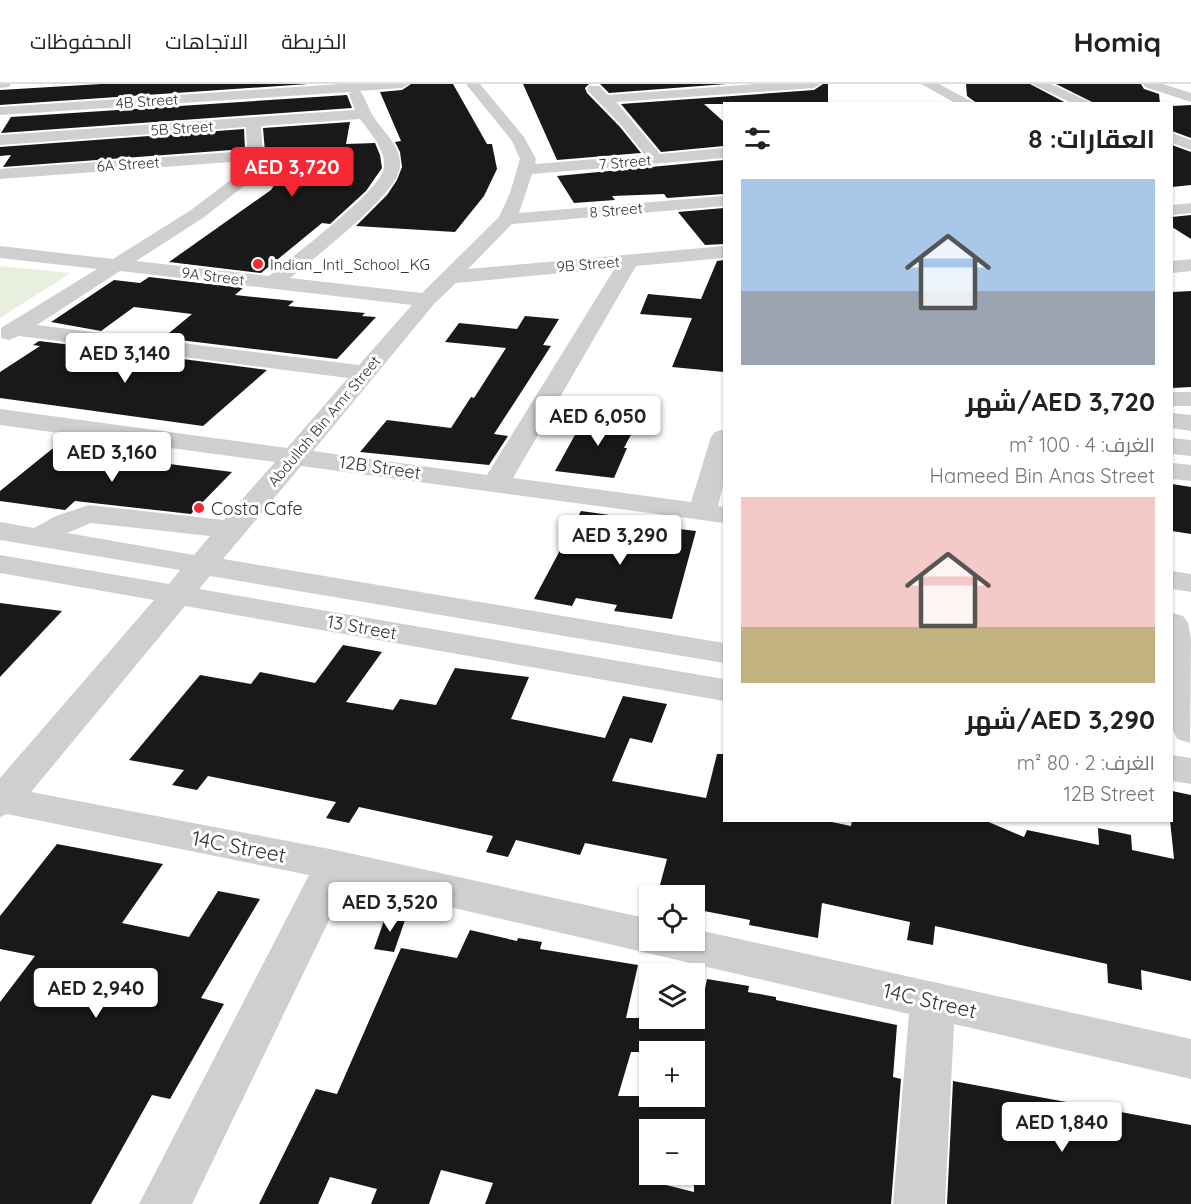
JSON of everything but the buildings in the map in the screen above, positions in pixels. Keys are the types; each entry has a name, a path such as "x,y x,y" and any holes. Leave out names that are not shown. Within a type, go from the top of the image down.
{"street":[{"name":"4B Street","path":"0,111 402,84"},
{"name":"Abdullah Bin Amr Street","path":"1,801 427,300 507,219 519,193 528,159 519,140 473,84"},
{"path":"588,84 643,140 656,159"},
{"path":"604,99 814,84"},
{"path":"928,84 965,102"},
{"path":"1039,84 1082,102"},
{"path":"1150,84 1191,98"},
{"path":"1171,84 1191,91"},
{"path":"273,283 360,209 383,185 392,169 390,150 364,114 353,87"},
{"path":"703,92 723,107"},
{"name":"5B Street","path":"0,140 364,114"},
{"path":"8,334 197,214 248,174 255,155 253,123"},
{"path":"1173,139 1188,154"},
{"name":"7 Street","path":"525,170 723,153"},
{"name":"6A Street","path":"0,174 255,155"},
{"name":"8 Street","path":"507,219 723,201"},
{"path":"1173,210 1191,208"},
{"name":"9A Street","path":"0,252 427,300"},
{"name":"9B Street","path":"451,277 723,252"},
{"path":"496,483 630,260"},
{"path":"1173,267 1191,265"},
{"path":"8,334 365,373"},
{"path":"1173,399 1191,399"},
{"name":"12B Street","path":"0,417 713,513"},
{"path":"1173,421 1191,423"},
{"path":"713,513 723,444"},
{"path":"1173,446 1191,448"},
{"path":"1173,471 1191,473"},
{"path":"38,538 66,522 89,514 232,530"},
{"name":"13 Street","path":"0,531 723,653"},
{"name":"13 Street","path":"0,564 723,690"},
{"path":"1173,580 1191,583"},
{"path":"1173,632 1184,730"},
{"path":"1173,768 1191,771"},
{"name":"14C Street","path":"1,801 335,865 639,934"},
{"path":"165,1204 335,865"},
{"name":"14C Street","path":"705,948 1191,1059"},
{"path":"919,1204 933,1000"}],"green space":[{"path":"0,266 71,273 0,318"}],"place":[{"name":"Indian_Intl_School_KG","path":"258,264"},
{"name":"Costa Cafe","path":"199,508"}]}
